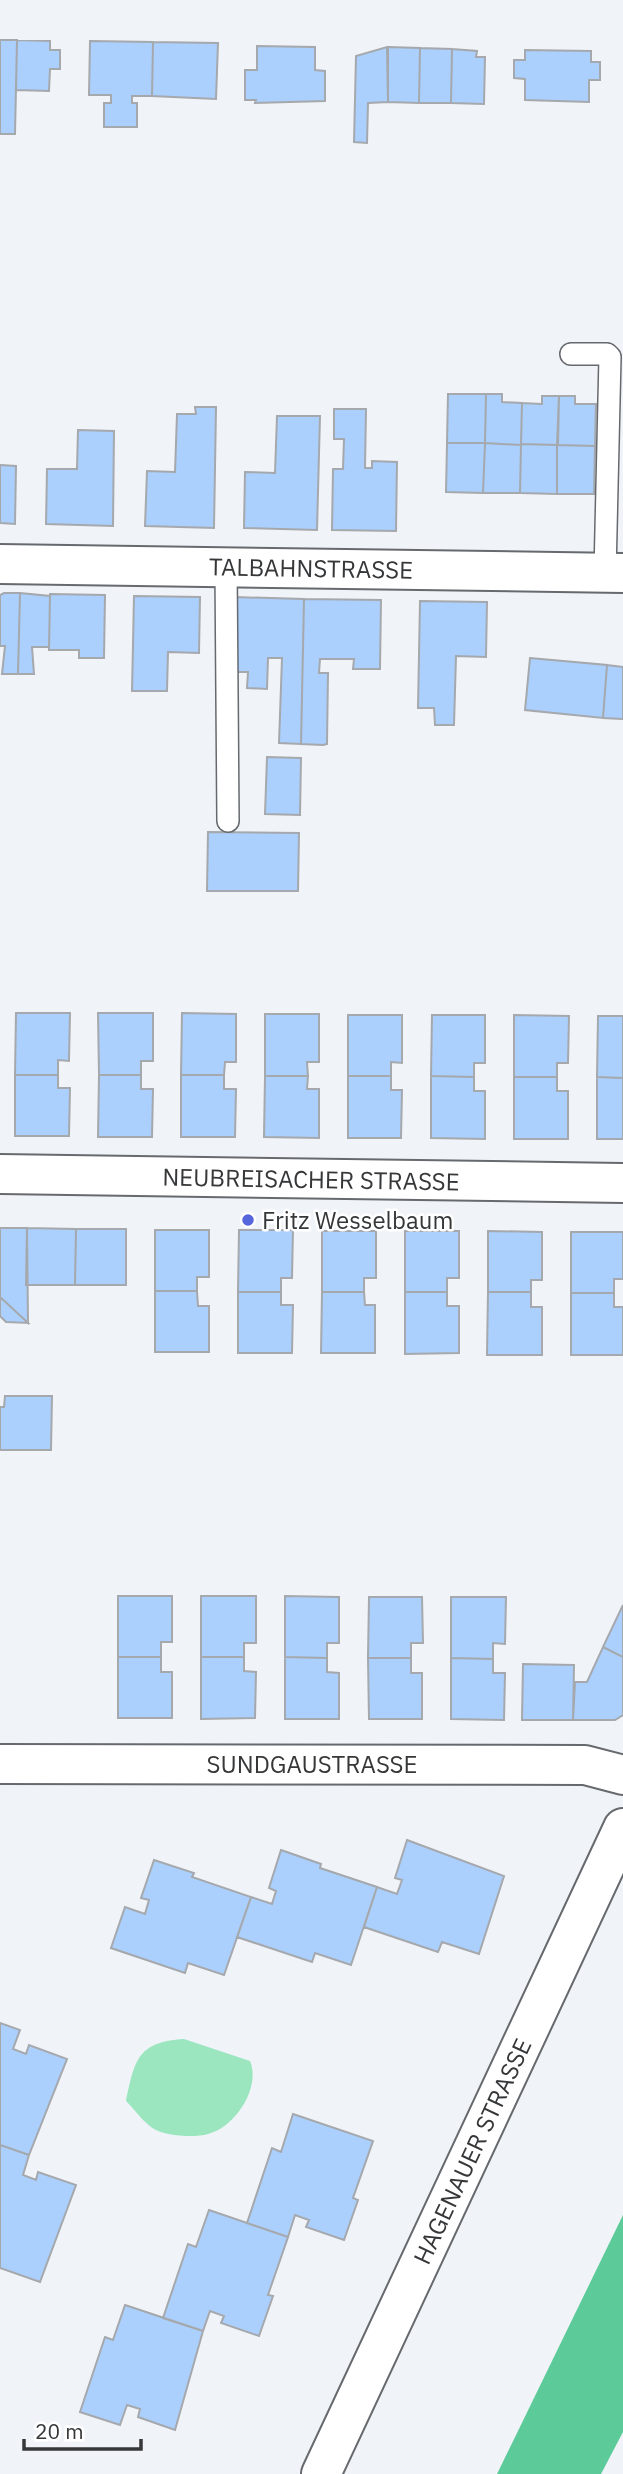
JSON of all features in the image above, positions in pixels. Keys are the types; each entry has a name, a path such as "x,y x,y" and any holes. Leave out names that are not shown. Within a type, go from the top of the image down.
{"street":[{"name":"TALBAHNSTRASSE","path":"0,564 614,573"},
{"name":"NEUBREISACHER STRASSE","path":"0,1174 623,1184"},
{"name":"SUNDGAUSTRASSE","path":"0,1764 585,1765 623,1775"},
{"name":"HAGENAUER STRASSE","path":"321,2474 623,1828"}],"lane":[{"path":"571,354 607,354 610,357 614,573"},
{"path":"226,567 228,821"}],"green space":[{"path":"184,2039 250,2061 253,2071 244,2105 228,2123 208,2134 180,2136 154,2129 126,2101 136,2064 147,2049 156,2044"},
{"path":"623,2215 623,2432 601,2474 497,2474"}],"building":[{"path":"0,40 17,40 15,134 0,134"},
{"path":"17,40 50,41 50,50 60,50 60,69 50,69 49,91 16,90"},
{"path":"90,41 153,42 152,96 132,96 132,103 137,103 137,127 104,127 104,103 111,103 111,95 89,95"},
{"path":"153,42 218,43 216,99 152,96"},
{"path":"257,46 315,47 315,70 325,71 325,101 255,103 256,100 245,100 245,70 257,70"},
{"path":"387,47 388,102 368,103 367,143 354,142 356,56"},
{"path":"388,47 420,48 419,103 388,102"},
{"path":"420,48 452,49 451,103 419,103"},
{"path":"452,49 477,51 476,57 485,57 484,104 451,103"},
{"path":"525,50 591,51 591,62 600,62 600,80 589,80 589,102 525,100 525,79 514,78 514,60 525,60"},
{"path":"448,394 486,394 485,443 447,443"},
{"path":"486,394 502,394 502,402 522,403 521,445 485,443"},
{"path":"542,396 559,396 557,445 521,444 522,403 542,404"},
{"path":"559,396 575,396 575,404 596,404 595,446 558,445"},
{"path":"195,407 216,407 214,528 145,526 147,471 175,472 177,414 196,414"},
{"path":"334,409 366,409 365,468 372,468 372,461 397,462 396,531 332,530 333,469 343,469 344,439 334,439"},
{"path":"277,416 320,416 317,530 244,528 245,472 275,473"},
{"path":"78,430 114,431 113,526 46,524 47,469 77,469"},
{"path":"447,443 485,443 483,493 446,492"},
{"path":"485,443 521,445 520,493 483,493"},
{"path":"521,444 557,445 557,494 520,493"},
{"path":"557,445 595,446 594,494 557,494"},
{"path":"0,465 16,466 15,524 0,523"},
{"path":"20,593 18,674 2,674 5,646 0,646 0,595"},
{"path":"20,593 50,596 49,647 32,647 34,674 18,674"},
{"path":"50,594 105,595 104,658 79,658 79,650 49,650"},
{"path":"134,596 200,597 199,653 168,652 167,691 132,691"},
{"path":"234,597 304,599 301,744 279,743 282,658 268,658 267,689 247,688 248,672 232,672"},
{"path":"304,599 381,600 380,669 353,669 354,659 320,659 319,673 328,673 327,744 323,745 301,744"},
{"path":"420,601 487,602 486,657 456,656 454,725 435,725 434,708 418,708"},
{"path":"530,658 607,665 603,718 525,710"},
{"path":"607,665 623,667 623,719 603,718"},
{"path":"267,757 301,758 300,815 265,814"},
{"path":"208,832 299,833 298,891 207,891"},
{"path":"16,1013 70,1013 69,1061 58,1060 58,1075 15,1075"},
{"path":"98,1013 153,1013 153,1061 141,1061 141,1075 99,1075"},
{"path":"182,1013 236,1014 236,1062 225,1062 224,1075 181,1075"},
{"path":"265,1014 319,1014 319,1062 307,1062 308,1076 265,1076"},
{"path":"348,1015 402,1015 402,1063 391,1062 391,1076 348,1076"},
{"path":"432,1015 485,1015 485,1063 474,1063 474,1077 431,1076"},
{"path":"514,1015 569,1016 568,1063 557,1063 557,1077 514,1077"},
{"path":"598,1016 623,1016 623,1078 597,1077"},
{"path":"15,1075 58,1075 58,1088 70,1088 69,1136 15,1136"},
{"path":"99,1075 141,1075 141,1089 153,1089 152,1137 98,1137"},
{"path":"181,1075 224,1075 224,1089 236,1089 235,1137 181,1137"},
{"path":"265,1076 308,1076 307,1089 319,1089 319,1138 264,1137"},
{"path":"348,1076 391,1076 391,1090 402,1090 401,1138 348,1138"},
{"path":"431,1076 474,1077 474,1091 485,1091 485,1139 431,1138"},
{"path":"514,1077 557,1077 557,1091 568,1091 568,1139 514,1139"},
{"path":"597,1077 623,1078 623,1139 597,1139"},
{"path":"0,1228 27,1228 28,1323 0,1297"},
{"path":"27,1228 76,1229 75,1285 26,1285"},
{"path":"76,1229 126,1229 126,1285 75,1285"},
{"path":"155,1230 209,1230 209,1277 197,1277 197,1291 155,1291"},
{"path":"239,1230 293,1230 292,1278 281,1278 281,1292 238,1292"},
{"path":"322,1231 376,1231 376,1278 364,1278 364,1292 322,1292"},
{"path":"405,1231 459,1231 459,1278 447,1278 447,1292 405,1292"},
{"path":"488,1231 542,1232 542,1280 531,1280 531,1292 488,1292"},
{"path":"571,1232 623,1232 623,1279 614,1279 614,1293 571,1293"},
{"path":"155,1291 197,1291 198,1306 209,1306 209,1352 155,1352"},
{"path":"238,1292 281,1292 281,1305 293,1305 292,1353 238,1353"},
{"path":"322,1292 364,1292 365,1305 375,1305 375,1353 321,1353"},
{"path":"405,1292 447,1292 447,1306 459,1306 459,1353 405,1354"},
{"path":"488,1292 531,1292 531,1307 542,1307 542,1355 487,1355"},
{"path":"571,1293 614,1293 614,1307 623,1307 623,1355 571,1355"},
{"path":"0,1297 28,1323 6,1322 0,1316"},
{"path":"5,1396 52,1396 51,1450 0,1450 0,1407 4,1407"},
{"path":"118,1596 172,1596 172,1642 161,1642 161,1657 118,1657"},
{"path":"201,1596 256,1596 256,1643 244,1643 244,1657 201,1657"},
{"path":"285,1596 339,1597 339,1643 327,1643 327,1658 285,1657"},
{"path":"369,1597 422,1597 423,1643 411,1643 411,1658 368,1658"},
{"path":"451,1597 506,1597 505,1644 493,1643 493,1659 451,1658"},
{"path":"623,1605 623,1657 603,1647"},
{"path":"603,1647 623,1657 623,1715 615,1720 573,1720 575,1682 587,1682"},
{"path":"118,1657 161,1657 161,1672 172,1672 172,1718 118,1718"},
{"path":"201,1657 244,1657 244,1671 256,1672 255,1718 201,1719"},
{"path":"285,1657 327,1658 327,1672 339,1673 339,1719 285,1719"},
{"path":"368,1658 411,1658 411,1673 422,1673 422,1719 369,1719"},
{"path":"451,1658 493,1659 493,1673 505,1673 504,1720 451,1719"},
{"path":"523,1664 574,1665 573,1720 522,1720"},
{"path":"407,1840 504,1876 479,1954 442,1942 438,1952 364,1927 377,1887 397,1894 402,1880 395,1878"},
{"path":"281,1850 321,1864 320,1868 377,1887 351,1965 315,1953 312,1962 237,1937 251,1897 272,1904 276,1891 269,1888"},
{"path":"154,1860 194,1873 192,1877 251,1897 224,1975 188,1963 185,1973 111,1948 125,1907 145,1914 149,1900 141,1898"},
{"path":"0,2023 20,2030 13,2049 26,2054 29,2045 67,2059 29,2155 0,2145"},
{"path":"293,2114 373,2141 353,2198 358,2200 344,2240 306,2227 309,2220 295,2215 288,2237 247,2223 272,2148 281,2152"},
{"path":"0,2145 29,2155 23,2175 36,2180 38,2172 76,2185 40,2282 0,2268"},
{"path":"209,2210 288,2237 268,2295 273,2296 259,2336 221,2323 224,2316 210,2311 203,2331 163,2318 188,2244 196,2247"},
{"path":"125,2305 203,2331 175,2430 138,2417 140,2409 127,2405 120,2425 80,2412 105,2337 113,2340"}],"place":[{"name":"Fritz Wesselbaum","path":"248,1220"}]}
